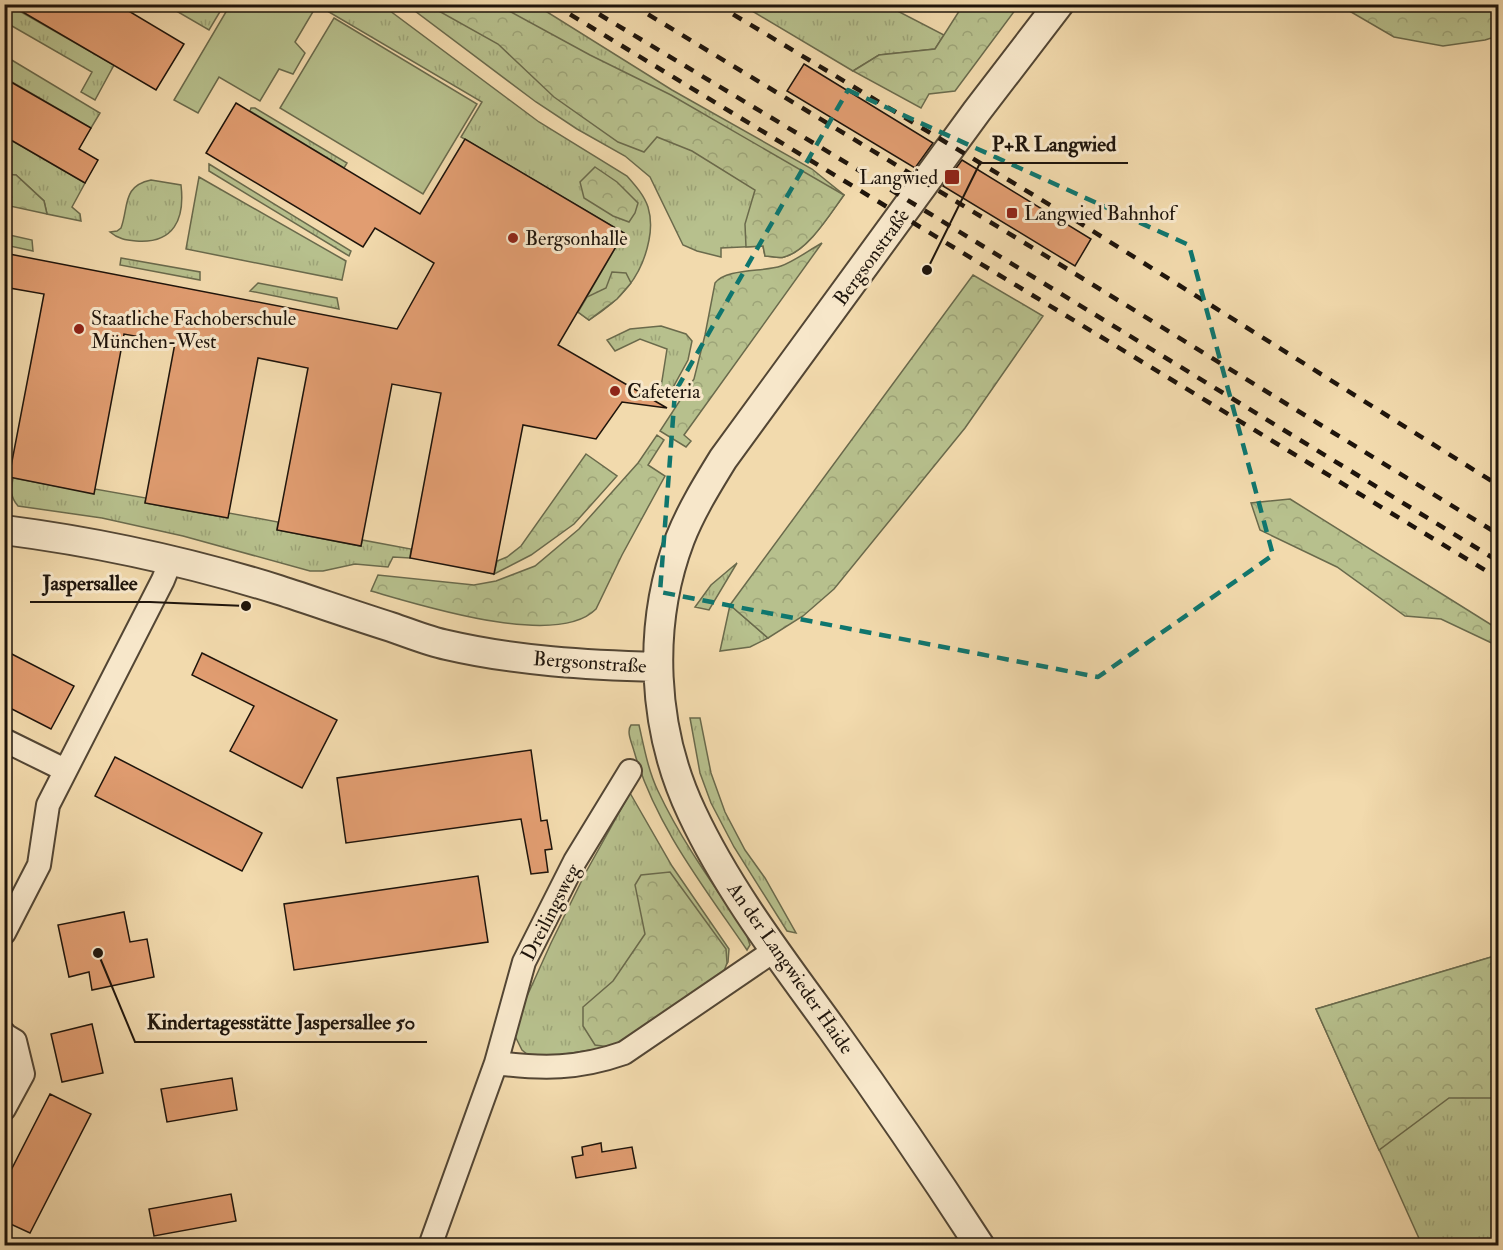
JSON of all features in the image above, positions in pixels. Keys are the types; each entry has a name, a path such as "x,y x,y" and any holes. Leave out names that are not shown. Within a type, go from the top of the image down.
{"street":[{"name":"Bergsonstraße","path":"4,530 87,542 171,560 242,579 445,645 542,660 658,667 661,613 672,566 680,539 707,485 723,459 977,111 1059,4"},
{"path":"4,933 39,865 48,805 164,580 171,560"},
{"name":"An der Langwieder Haide","path":"658,667 661,711 679,782 691,812 716,858 775,950 888,1106 980,1245"},
{"path":"4,740 65,770"},
{"name":"Dreilingsweg","path":"430,1245 496,1064 524,962 575,861 630,771"},
{"path":"496,1064 534,1068 566,1066 596,1062 624,1053 775,950"},
{"path":"4,1109 22,1074 15,1041 5,1035"}],"highlighted area":[{"path":"848,90 1189,245 1273,555 1098,677 660,592 675,392"}],"green space":[{"path":"5,4 114,65 95,100 81,92 92,72 5,22"},
{"path":"166,5 224,5 209,30"},
{"path":"230,5 306,5 314,10 295,42 305,53 293,74 279,69 260,101 219,77 198,113 174,100"},
{"path":"317,5 382,5 539,122 627,176 639,190 648,207 650,228 646,253 641,265 620,296 589,320 578,312 624,233 461,137 482,102"},
{"path":"407,5 536,5 672,90 812,169 844,195 810,240 784,257 765,256 763,246 721,248 721,257 683,245 650,177 625,156 577,129 536,102"},
{"path":"428,5 498,5 590,55 671,95 844,195 818,231 802,247 782,258 765,256 763,246 746,247 745,224 755,190 692,151 657,137 644,152 618,142 554,97 498,44"},
{"path":"742,5 886,5 944,35 935,49 879,55 853,71"},
{"path":"963,5 1019,5 955,91 929,94 921,108 853,71 879,55 935,49"},
{"path":"1339,5 1498,5 1498,36 1443,46 1394,37"},
{"path":"334,18 477,104 423,194 280,108"},
{"path":"5,56 100,113 91,128 5,78"},
{"path":"251,108 255,108 347,163 344,168 250,111"},
{"path":"4,136 85,183 72,207 80,214 81,221 47,214 44,201 16,175 5,174"},
{"path":"209,164 351,251 349,256 209,171"},
{"path":"595,167 617,182 638,203 629,222 613,216 584,198 580,182"},
{"path":"4,174 16,175 44,201 47,214 5,205"},
{"path":"199,177 346,261 342,280 186,249"},
{"path":"151,180 181,185 179,218 168,234 160,238 136,241 119,238 110,232 121,228 131,192 135,187"},
{"path":"5,234 32,240 33,251 5,245"},
{"path":"822,243 684,435 691,441 686,447 660,431 694,379 715,283 728,275 781,266"},
{"path":"121,258 200,272 200,280 120,265"},
{"path":"612,272 626,273 631,283 617,299 589,320 578,312 587,297 606,288"},
{"path":"973,275 1043,316 965,428 834,589 803,616 768,638 730,605"},
{"path":"258,283 337,298 339,309 250,291"},
{"path":"661,326 686,334 692,341 688,360 671,391 661,387 667,349 640,339 615,351 607,340 630,329"},
{"path":"657,435 664,440 648,465 665,476 596,609 577,620 551,625 521,625 453,613 371,591 378,575 474,585 496,581 535,566 579,529 638,463"},
{"path":"586,454 617,476 574,524 531,555 494,574 497,561 507,557 521,546"},
{"path":"13,478 93,493 95,489 146,498 145,503 227,518 229,513 278,522 277,530 361,546 362,540 411,549 410,558 393,557 388,567 355,564 323,571 310,571 183,536 102,518 18,506 12,493"},
{"path":"1290,499 1498,629 1498,646 1441,619 1405,616 1337,567 1260,530 1251,503"},
{"path":"737,563 709,610 695,607 711,585"},
{"path":"730,605 768,638 750,647 720,651"},
{"path":"690,718 700,718 711,773 725,812 745,850 765,878 796,933 787,931 734,847 711,803 700,773"},
{"path":"631,725 639,725 649,767 667,810 746,933 750,945 747,950 682,855 654,804 631,741 629,731"},
{"path":"630,793 672,866 729,949 728,962 719,976 610,1047 533,1059 522,1050 515,1036 523,1005 586,872"},
{"path":"670,872 726,949 727,963 724,971 646,1027 610,1047 595,1045 583,1026 583,1007 613,981 645,934 635,885 641,875"},
{"path":"1498,955 1498,1245 1422,1245 1316,1009"},
{"path":"1498,955 1498,1098 1449,1098 1379,1150 1316,1009"}],"building":[{"path":"9,4 117,4 184,44 156,90"},
{"path":"804,64 933,143 915,168 787,91"},
{"path":"4,78 91,128 79,149 98,160 85,183 4,136"},
{"path":"236,103 420,214 465,139 624,233 558,345 667,408 622,402 596,439 523,425 494,574 410,558 441,393 392,384 361,546 277,530 308,368 258,358 228,518 145,503 175,343 124,334 94,494 9,477 44,294 4,287 4,253 397,329 434,263 375,228 363,247 206,153"},
{"path":"962,160 1091,239 1075,266 943,186"},
{"path":"4,650 74,686 51,729 4,705"},
{"path":"202,653 337,720 302,788 230,751 254,706 192,675"},
{"path":"531,750 541,821 547,820 552,849 545,850 548,872 531,874 521,819 346,843 337,778"},
{"path":"115,757 262,833 242,871 95,796"},
{"path":"478,876 488,942 294,970 284,904"},
{"path":"124,912 130,942 147,939 154,977 92,990 89,972 69,977 58,925"},
{"path":"92,1024 103,1073 62,1082 51,1034"},
{"path":"232,1078 237,1110 167,1122 161,1089"},
{"path":"50,1094 91,1114 30,1233 4,1221 4,1184"},
{"path":"601,1143 602,1152 632,1147 636,1168 576,1178 572,1157 583,1155 582,1147"},
{"path":"231,1194 236,1221 154,1236 149,1209"}],"railway":[{"path":"553,4 1498,578"},
{"path":"582,4 1498,561"},
{"path":"631,4 1498,534"},
{"path":"716,4 1075,220 1498,485"}],"place":[{"name":"Langwied","path":"952,177"},
{"name":"Langwied Bahnhof","path":"1012,213"},
{"name":"Bergsonhalle","path":"513,238"},
{"name":"P+R Langwied","path":"927,270"},
{"name":"Staatliche Fachoberschule München-West","path":"79,329"},
{"name":"Cafeteria","path":"615,391"},
{"name":"Jaspersallee","path":"246,606"},
{"name":"Kindertagesstätte Jaspersallee 50","path":"98,953"}]}
